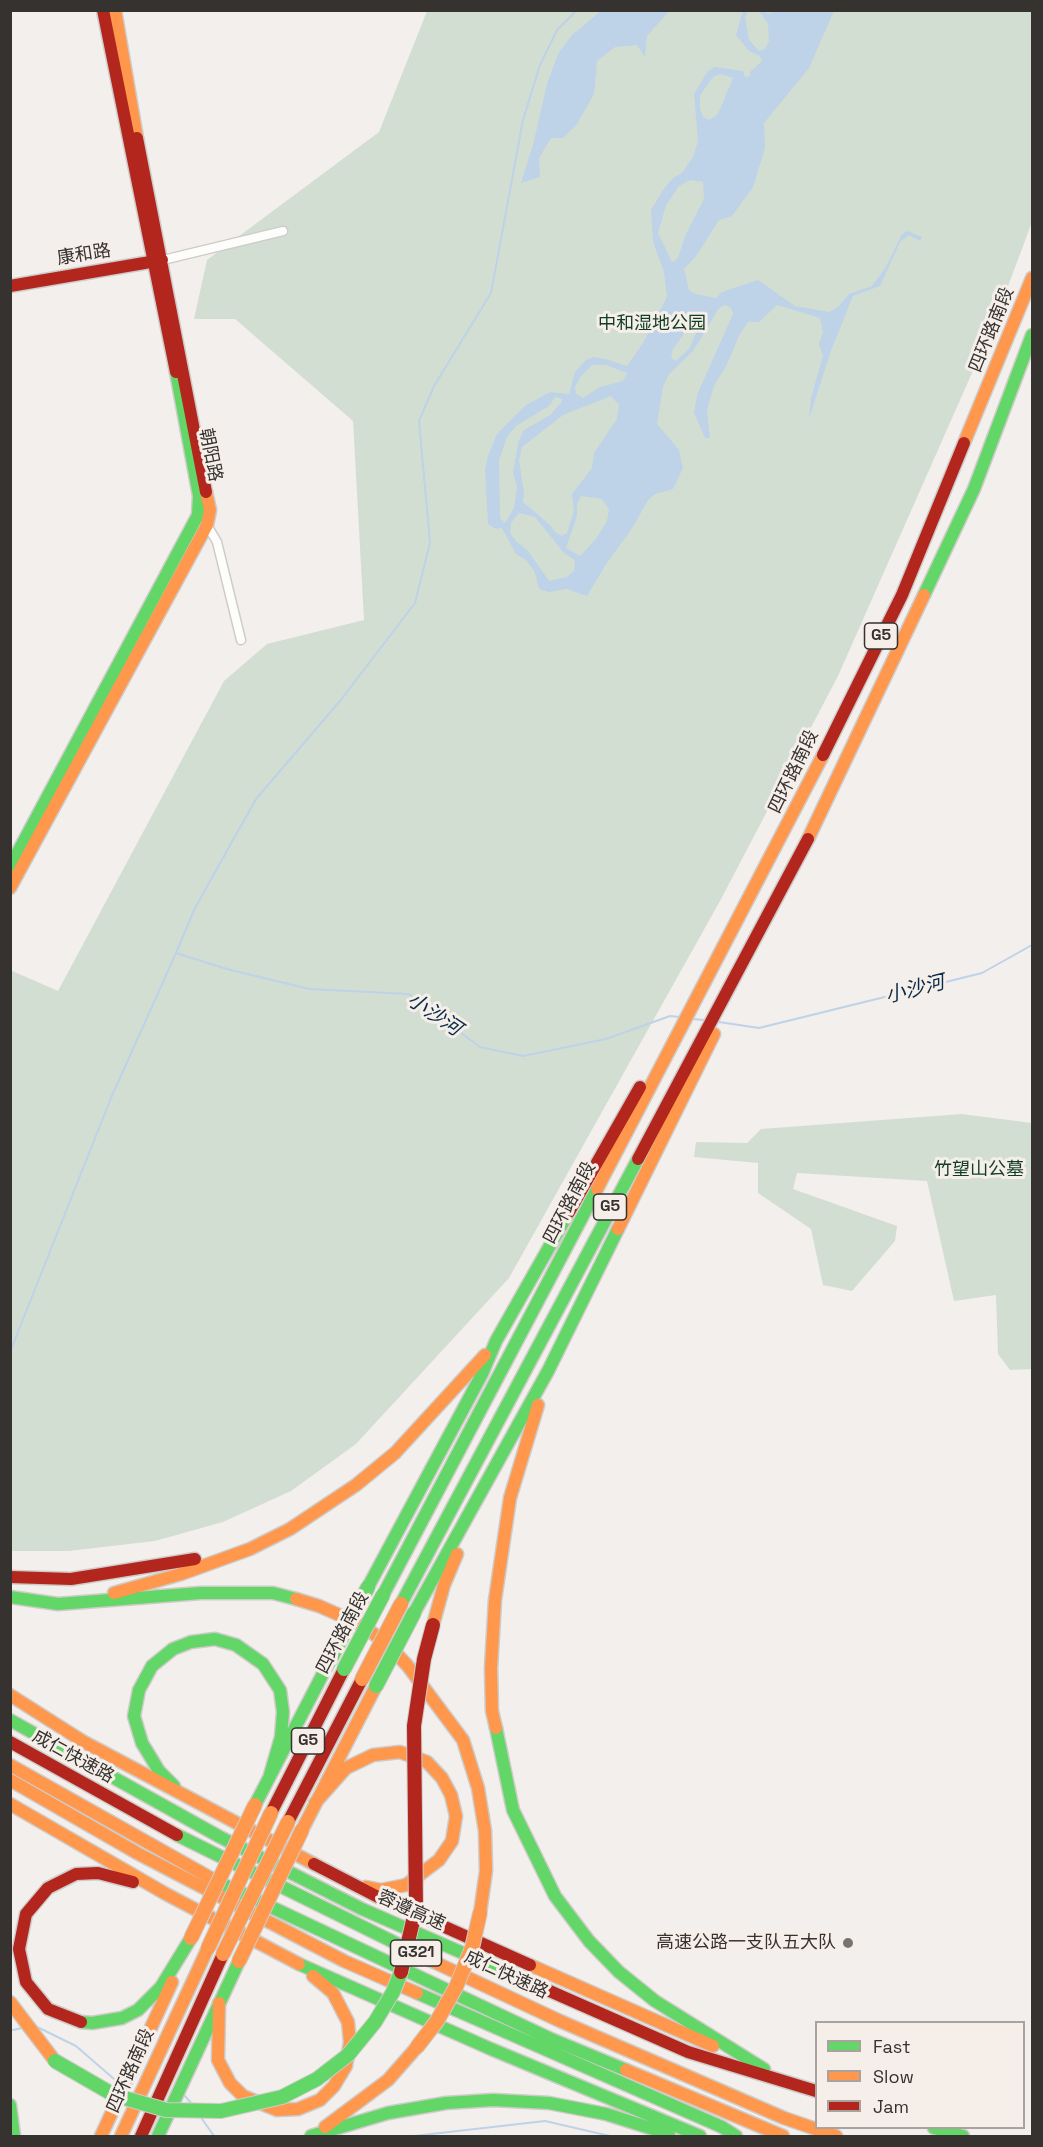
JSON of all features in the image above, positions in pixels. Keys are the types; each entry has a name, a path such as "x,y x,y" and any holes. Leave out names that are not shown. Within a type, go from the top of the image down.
{"main road":[{"name":"朝阳路","path":"103,10 208,491 210,510 207,525"},
{"name":"朝阳路","path":"10,867 198,515 199,496 115,10"},
{"name":"康和路","path":"10,286 159,261"},
{"name":"四环路南段","path":"121,2136 271,1813 665,1051 791,820 902,595 1032,278"},
{"name":"四环路南段","path":"141,2136 223,1954 288,1822 528,1361 692,1053 736,982 812,832 974,489 1032,335"},
{"path":"10,888 207,525"},
{"path":"736,982 707,1047 538,1395 510,1498 495,1600 491,1668 492,1711 513,1810 555,1896 589,1941 619,1972 655,2001 782,2080"},
{"path":"101,2136 191,1938 255,1805 480,1369 665,1051"},
{"path":"82,1602 181,1574 250,1549 290,1529 356,1485 395,1453 480,1369"},
{"path":"158,2136 315,1803 414,1613 538,1395"},
{"path":"10,2002 29,2030 55,2061 114,2095 166,2110 221,2110 282,2097 317,2079 348,2055 375,2022 393,1992 406,1958 416,1908 414,1726 424,1659 444,1585 493,1472"},
{"path":"10,1577 70,1579 184,1563 290,1529"},
{"path":"10,1597 58,1604 201,1593 273,1593 319,1605 362,1625 387,1644 440,1705 463,1740 478,1788 485,1831 486,1871 472,1948 456,1987 437,2021 417,2047 380,2087 355,2107 310,2136"},
{"path":"185,1797 159,1771 142,1743 134,1716 139,1690 152,1666 173,1649 191,1642 215,1639 236,1645 263,1664 279,1690 284,1713 281,1737 270,1775"},
{"path":"10,1695 84,1742 355,1885 553,1976 755,2063"},
{"name":"蓉遵高速","path":"10,1720 220,1837 362,1910 688,2052 815,2091"},
{"name":"成仁快速路","path":"10,1742 209,1853 331,1913 560,2021 784,2118 815,2129"},
{"path":"315,1803 346,1768 373,1755 400,1752 427,1762 442,1778 451,1795 456,1816 452,1841 439,1860 406,1885 381,1890 355,1885"},
{"name":"成仁快速路","path":"10,1765 210,1878 312,1927 551,2039 783,2136"},
{"path":"10,1780 137,1853 344,1961 722,2127 736,2136"},
{"path":"10,1804 166,1894 299,1964 491,2049 700,2136"},
{"path":"166,1894 121,1877 98,1873 76,1874 48,1887 26,1914 20,1933 19,1949 26,1982 48,2009 62,2017 92,2023 122,2018 138,2010 161,1987 191,1938"},
{"path":"219,2003 218,2060 230,2083 243,2097 277,2109 298,2109 320,2100 334,2086 346,2066 350,2042 348,2022 333,1993 299,1964"},
{"path":"310,2136 388,2113 446,2103 493,2100 549,2103 606,2114 677,2136"},
{"path":"10,2105 14,2136"},
{"name":"成仁快速路","path":"816,2129 836,2136"},
{"path":"940,2129 963,2136"}],"street":[{"path":"159,261 283,231"},
{"name":"朝阳路","path":"207,525 217,542 241,639"}],"green space":[{"name":"中和湿地公园","path":"427,11 1032,11 1032,222 995,321 838,676 720,901 509,1278 356,1444 291,1491 223,1522 155,1541 69,1551 11,1551 10,970 58,991 224,681 267,644 364,620 353,421 235,319 194,319 207,260 379,132"},
{"name":"竹望山公墓","path":"962,1114 1032,1123 1032,1369 1010,1370 998,1354 996,1295 954,1301 927,1181 797,1173 793,1189 897,1226 895,1241 852,1291 823,1285 811,1229 758,1193 758,1163 694,1157 696,1142 747,1143 761,1129"}],"water":[{"path":"601,11 669,11 647,36 645,57 637,45 615,47 597,61 594,94 577,124 563,138 551,138 539,158 540,177 521,183 533,145 547,84 558,54 571,36"},
{"path":"743,11 748,11 745,17 749,40 759,51 765,49 769,41 768,23 759,11 771,14 773,11 834,11 809,68 764,123 765,148 753,187 732,216 719,220 697,255 684,269 689,290 695,294 716,298 722,292 758,280 795,306 829,312 839,306 849,294 872,286 886,267 902,234 907,231 922,237 920,241 909,235 900,242 880,286 853,296 830,353 809,419 811,398 823,356 819,344 823,332 820,318 777,305 759,322 748,322 739,336 714,386 707,410 710,438 705,438 694,413 697,395 733,314 731,308 725,305 719,308 693,351 669,374 663,387 657,424 679,450 683,468 673,489 655,494 648,500 587,596 567,589 549,592 539,589 535,572 526,560 516,554 502,528 496,529 488,524 485,470 488,456 497,434 526,405 550,392 569,394 575,372 586,360 594,357 627,366 643,343 667,297 664,272 653,242 651,210 663,190 673,178 682,173 693,157 698,141 694,94 707,72 715,67 743,71 745,77 750,76 750,72 762,61 760,56 749,51 736,35","holes":["721,74 733,78 718,114 709,120 703,117 700,109 700,95 714,76","690,180 703,182 704,199 685,236 678,258 672,262 658,233 666,205 679,186","688,328 697,331 689,349 676,361 671,358 673,349","592,365 606,365 627,373 623,381 600,387 583,398 576,394 575,387 581,376","611,396 619,405 617,419 594,453 592,468 572,494 574,511 567,533 562,536 523,502 524,493 519,460 522,447 563,415","555,397 562,399 550,415 524,430 519,440 513,472 517,487 514,508 505,523 500,518 499,460 507,437 516,426 549,406","581,496 602,499 609,509 607,521 596,539 580,556 566,548 577,516 577,504","519,513 535,517 564,553 575,560 574,571 567,577 549,581 528,551 510,533 511,523"]}],"waterway":[{"path":"176,953 195,908 256,799 340,701 415,603 430,543 419,421 434,386 491,293 523,120 540,65 557,30 577,10"},
{"name":"小沙河","path":"719,1022 759,1028 982,973 1032,945"},
{"name":"小沙河","path":"10,1352 111,1098 176,953 227,969 309,989 409,994 480,1047 523,1056 606,1039 670,1016 680,1017"},
{"name":"小沙河","path":"692,1019 704,1020"},
{"path":"33,2025 76,2046 114,2079 120,2081"},
{"path":"13,2030 22,2028"},
{"path":"184,2095 192,2104"},
{"path":"200,2116 214,2136"},
{"path":"414,2136 545,2121 610,2136"}],"traffic: fast":[{"path":"924,595 974,489 1032,335"},
{"path":"10,867 198,515 199,496 176,372"},
{"path":"401,1604 638,1159"},
{"path":"383,1595 597,1189"},
{"path":"368,1587 482,1374 496,1341 569,1212"},
{"path":"414,1613 548,1371 618,1229"},
{"path":"329,1662 368,1587"},
{"path":"10,1597 58,1604 201,1593 273,1593 296,1599"},
{"path":"344,1669 383,1595"},
{"path":"376,1686 414,1613"},
{"path":"174,1786 159,1771 142,1743 134,1716 139,1690 152,1666 173,1649 191,1642 215,1639 236,1645 263,1664 280,1690 283,1712 281,1737 270,1775"},
{"path":"255,1805 329,1662"},
{"path":"10,1720 220,1837 362,1909 536,1985"},
{"path":"496,1728 513,1810 555,1896 589,1941 619,1972 655,2001 764,2069"},
{"path":"177,1835 432,1961"},
{"path":"216,1881 551,2039 626,2070"},
{"path":"81,2022 92,2023 122,2018 138,2010 161,1987 191,1938"},
{"path":"158,2136 239,1961"},
{"path":"299,1964 491,2049 700,2136"},
{"path":"55,2061 114,2095 166,2110 221,2111 282,2097 317,2079 348,2055 375,2022 393,1992 401,1972"},
{"path":"417,1993 722,2127 736,2136"},
{"path":"311,2136 388,2113 446,2103 493,2100 549,2103 606,2114 669,2134"},
{"path":"10,2105 14,2136"},
{"path":"938,2129 963,2136"}],"traffic: slow":[{"path":"115,10 137,138"},
{"path":"964,443 1032,278"},
{"path":"10,888 207,525 210,510 206,492"},
{"path":"808,839 924,595"},
{"path":"597,1189 823,755"},
{"path":"618,1229 714,1034"},
{"path":"114,1593 181,1574 250,1549 290,1529 356,1485 395,1453 485,1355"},
{"path":"496,1728 492,1711 491,1668 495,1600 510,1498 538,1405"},
{"path":"433,1625 444,1585 457,1554"},
{"path":"296,1599 319,1606 362,1625 387,1644 407,1665 463,1740 478,1788 485,1831 486,1871 480,1913"},
{"path":"362,1679 401,1604"},
{"path":"302,1830 376,1686"},
{"path":"10,1695 84,1742 314,1864"},
{"path":"315,1803 346,1768 373,1755 400,1752 427,1762 442,1778 451,1795 456,1816 452,1841 439,1860 406,1885 381,1890 366,1887"},
{"path":"10,1765 216,1881"},
{"path":"10,1780 137,1853 344,1961 417,1993"},
{"path":"10,1804 166,1894 299,1964"},
{"path":"191,1938 255,1805"},
{"path":"208,1948 271,1813"},
{"path":"223,1954 288,1822"},
{"path":"239,1961 302,1830"},
{"path":"417,2047 437,2021 456,1987 472,1948 480,1913"},
{"path":"121,2136 208,1948"},
{"path":"432,1961 560,2021 784,2118 815,2129"},
{"path":"530,1965 713,2046"},
{"path":"219,2003 218,2060 230,2083 243,2096 277,2110 298,2109 320,2100 334,2086 346,2066 350,2042 348,2022 333,1993 313,1976"},
{"path":"101,2136 172,1982"},
{"path":"10,2002 55,2061"},
{"path":"325,2127 388,2080 417,2047"},
{"path":"626,2070 783,2136"},
{"path":"816,2129 836,2136"}],"traffic: jam":[{"path":"103,10 176,372"},
{"path":"137,138 206,492"},
{"path":"10,286 162,260"},
{"path":"823,755 902,595 964,443"},
{"path":"638,1159 808,839"},
{"path":"569,1212 640,1087"},
{"path":"10,1577 71,1579 195,1559"},
{"path":"401,1972 416,1908 414,1726 424,1659 433,1625"},
{"path":"271,1813 344,1669"},
{"path":"288,1822 362,1679"},
{"path":"10,1742 177,1835"},
{"path":"314,1864 380,1898 530,1965"},
{"path":"81,2022 48,2009 26,1982 19,1949 26,1914 48,1888 76,1874 98,1873 133,1882"},
{"path":"141,2136 223,1954"},
{"path":"536,1985 688,2052 815,2091"}],"place":[{"name":"高速公路一支队五大队","path":"848,1943"}]}
